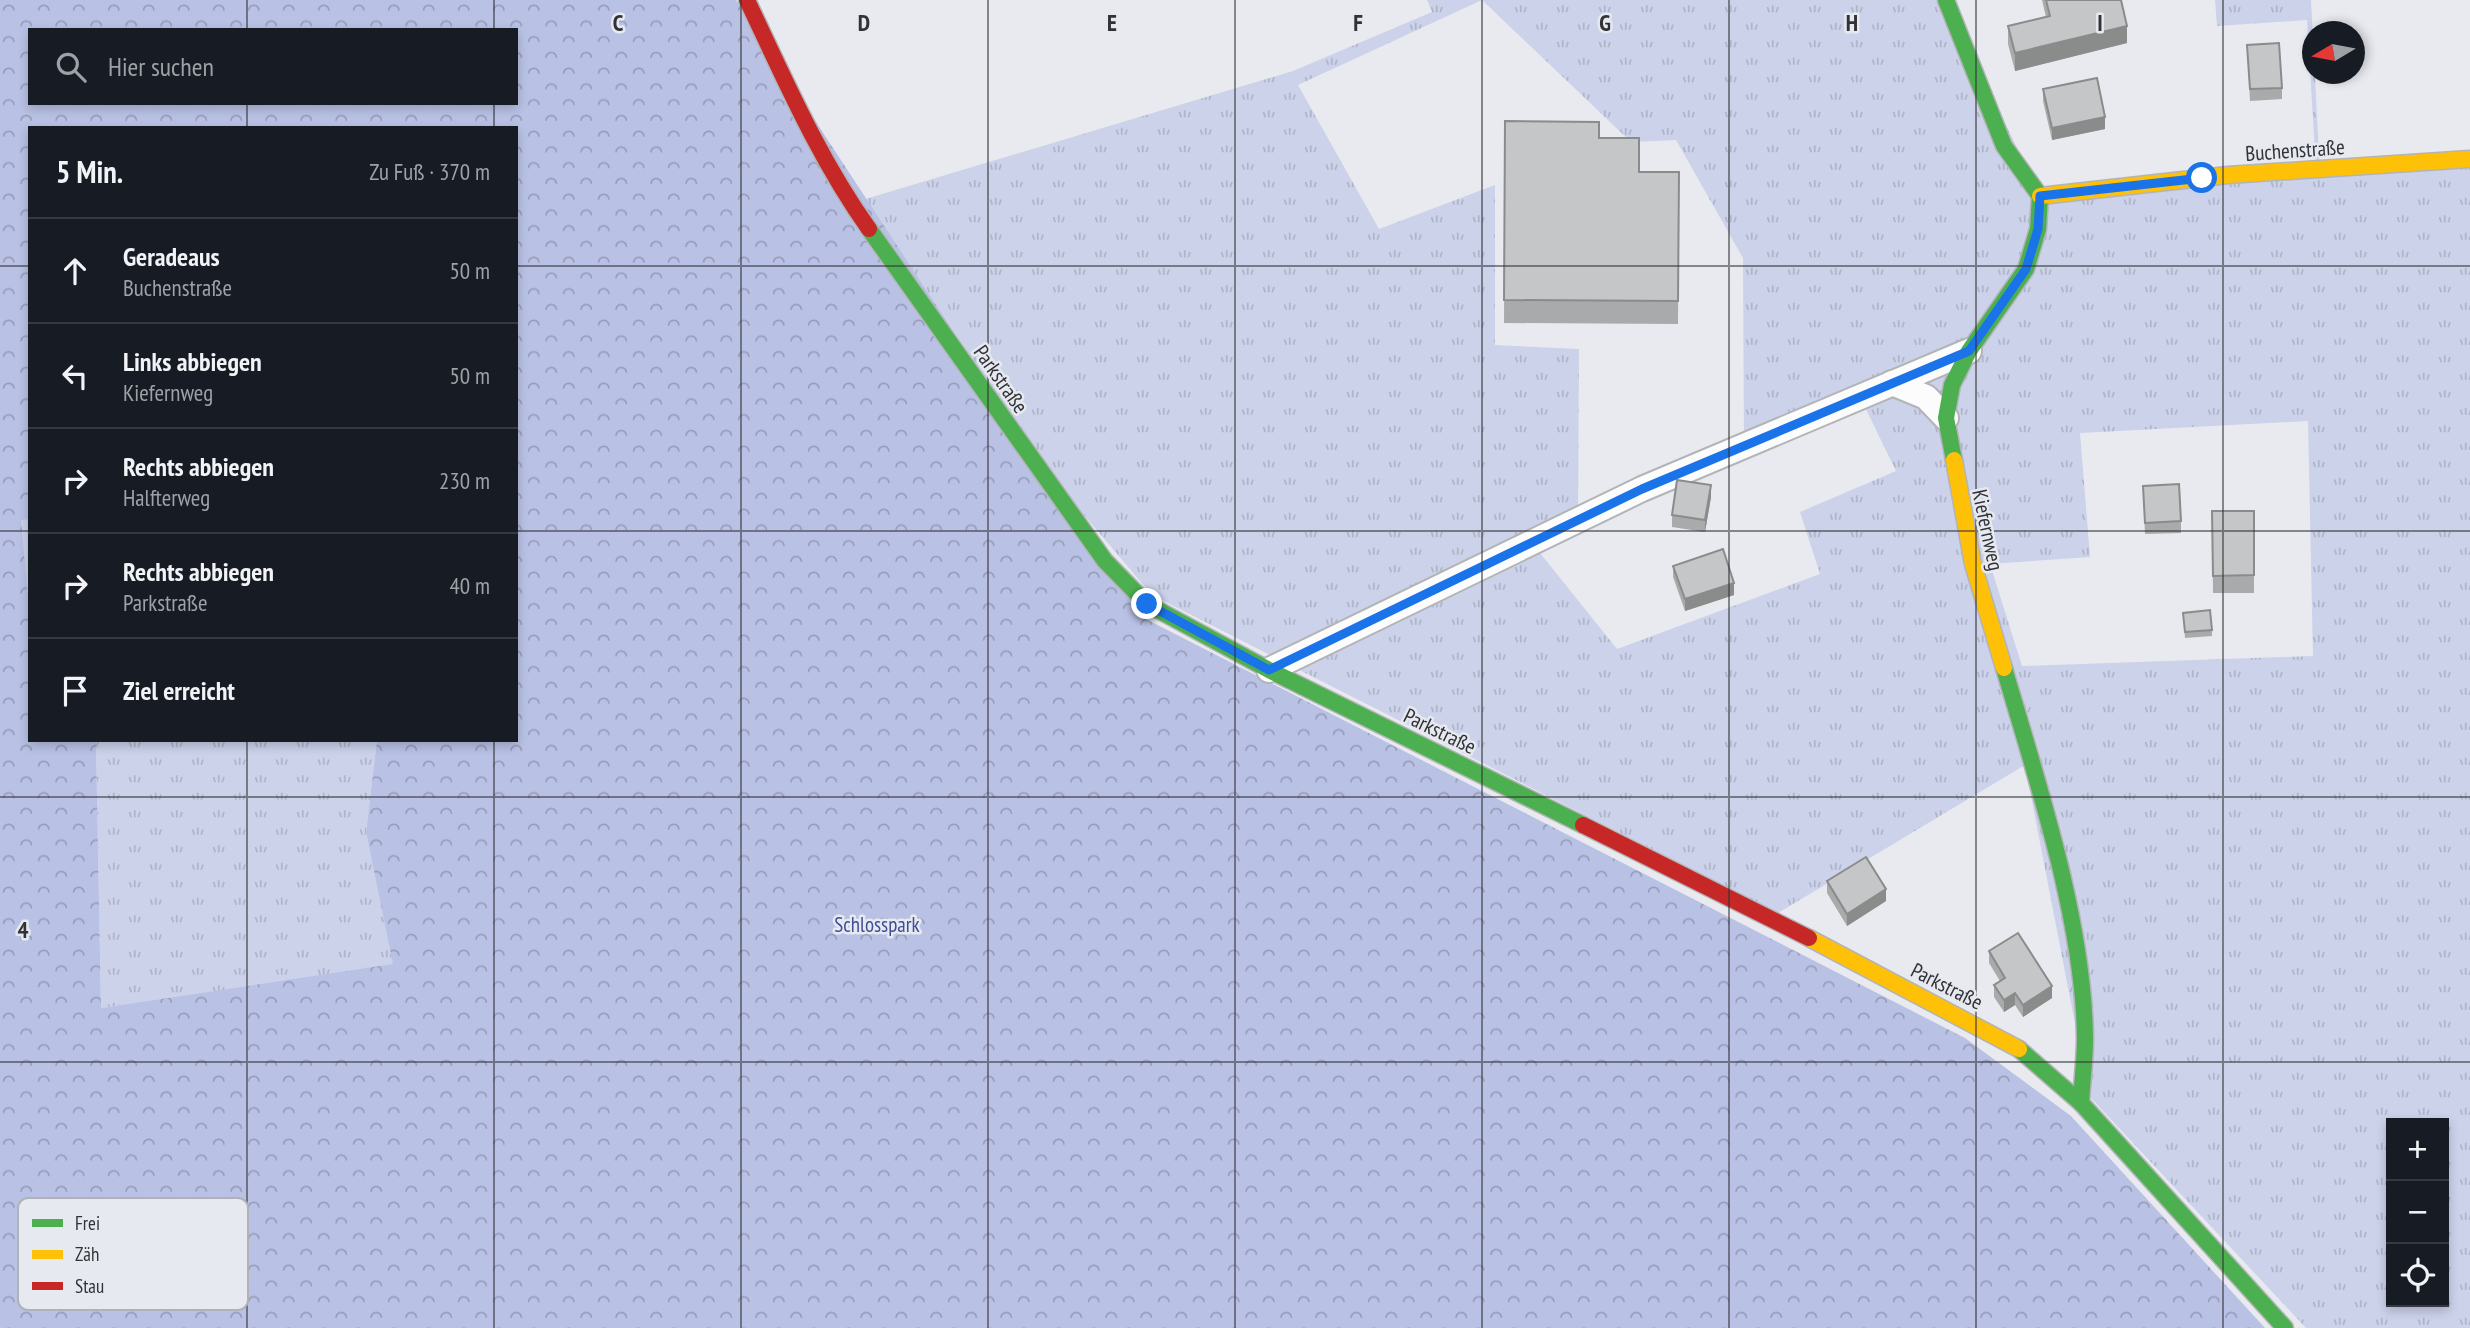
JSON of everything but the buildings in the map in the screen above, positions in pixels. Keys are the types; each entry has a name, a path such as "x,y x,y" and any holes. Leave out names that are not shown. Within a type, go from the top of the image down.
{"street":[{"name":"Parkstraße","path":"747,0 799,109 853,206 1105,561 1147,604 1269,670 1770,918 2011,1042 2081,1103 2285,1328"},
{"path":"1946,0 2004,146 2040,196"},
{"name":"Buchenstraße","path":"2040,196 2228,175 2470,159"},
{"name":"Kiefernweg","path":"2040,196 2038,229 2026,269 1969,351 1952,385 1946,418 1973,564 2032,764 2073,928 2085,1038 2081,1103"},
{"path":"1269,670 1642,489 1969,351"},
{"path":"1892,383 1926,397 1946,418"}],"green space":[{"name":"Schlosspark","path":"0,0 736,0 1140,616 1965,1038 2071,1116 2265,1328 0,1328"},
{"path":"1427,0 1482,0 1946,0 2040,196 2316,169 2311,84 2315,84 2320,174 2470,166 2470,1328 2306,1328 2075,1081 2078,1039 2025,765 1778,913 1152,595 1072,501 862,200 1293,71 1432,12","holes":["1482,0 1631,142 1676,140 1743,258 1744,446 1860,397 1896,471 1800,512 1820,574 1617,649 1532,543 1578,520 1579,349 1495,345 1495,185 1379,229 1298,85","2308,421 2313,656 2022,666 1990,564 2090,557 2080,433"]},
{"path":"2215,0 2311,0 2312,21 2217,26"},
{"path":"28,519 28,598 21,520"},
{"path":"96,742 377,742 366,832 394,965 101,1008"}],"traffic: fast":[{"path":"1946,0 2004,146 2040,196 2038,229 2026,269 1969,351 1952,385 1946,418 1954,460"},
{"path":"869,229 1105,561 1147,604 1269,670 1583,825"},
{"path":"2004,668 2044,804 2077,947 2085,1039 2081,1103"},
{"path":"2019,1049 2081,1103 2285,1328"}],"traffic: slow":[{"path":"2040,196 2228,175 2470,159"},
{"path":"1954,460 1973,564 2004,668"},
{"path":"1809,938 2019,1049"}],"traffic: jam":[{"path":"747,0 818,146 869,229"},
{"path":"1583,825 1809,938"}],"route":[{"path":"1147,604 1269,670 1642,489 1969,351 2026,269 2038,229 2040,196 2202,178"}]}
